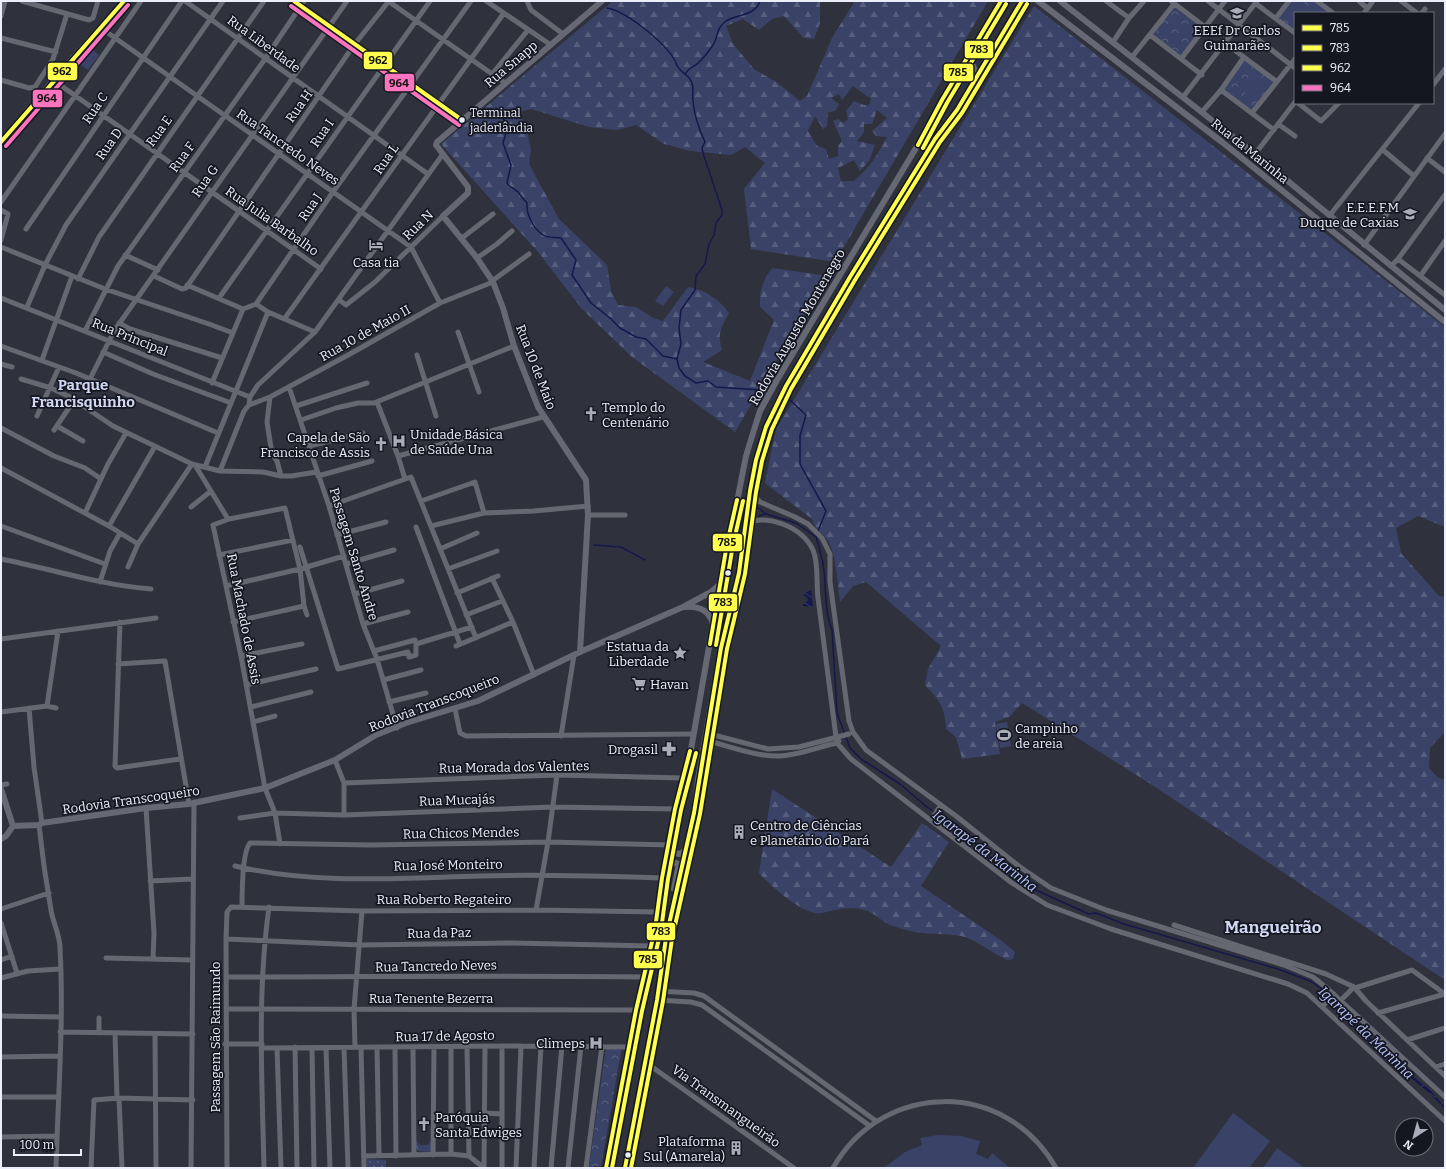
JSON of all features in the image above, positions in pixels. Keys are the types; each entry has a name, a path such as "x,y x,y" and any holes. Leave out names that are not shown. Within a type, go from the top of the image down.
{"main road":[{"path":"1,142 53,80 102,28 124,1"},
{"path":"294,1 302,3 328,26 462,120"},
{"name":"Rua Snapp","path":"436,145 437,142 462,120 551,46 602,1"},
{"name":"Rodovia Augusto Montenegro","path":"670,845 678,817 675,809 684,778 693,734 714,625 719,585 746,456 760,411 777,380 928,128 942,100 1001,1"},
{"name":"Rodovia Augusto Montenegro","path":"625,1168 657,1000 666,938 674,910 694,813 698,780 721,648 739,573 750,491 756,460 766,427 786,386 935,139 957,110 1022,1"},
{"path":"1006,29 1028,1"},
{"name":"Rua da Marinha","path":"1038,1 1212,134 1445,322"},
{"name":"Rua da Marinha","path":"1062,1 1255,154 1445,310"},
{"path":"942,100 948,95 964,67 970,65 973,66 976,72 958,102 957,110"},
{"path":"1212,134 1210,130 1215,127 1246,147"},
{"name":"Rua N","path":"436,145 468,187 468,193 443,216"},
{"name":"Rua 10 de Maio","path":"443,216 462,238 492,281 503,308 514,346 542,417 579,467 586,480 588,515 577,654"},
{"path":"1368,260 1389,274 1395,274 1392,268"},
{"name":"Rodovia Transcoqueiro","path":"13,826 41,824 146,808 191,803 265,788 335,760 376,735 478,701 577,654 683,607 711,592 719,585"},
{"path":"683,607 697,608 706,611 714,625"},
{"path":"1,789 13,826 6,836 1,839"},
{"path":"670,845 672,851 675,853 683,853 686,850"},
{"path":"606,1168 636,1010 652,946 662,878 670,845"},
{"path":"665,865 672,862 679,864 672,899 674,910"}],"street":[{"path":"1,16 5,1"},
{"path":"22,1 86,19 92,18 98,1"},
{"path":"1,202 74,95 141,1"},
{"name":"Rua Liberdade","path":"184,1 428,174"},
{"name":"Rua C","path":"26,228 143,57 184,1"},
{"name":"Rua D","path":"27,307 45,264 66,225 223,1"},
{"name":"Rua E","path":"78,279 93,245 264,1"},
{"name":"Rua G","path":"90,379 119,323 154,276 211,192 347,1"},
{"path":"389,1 505,83"},
{"name":"Rua H","path":"188,285 354,45 389,1"},
{"name":"Rua I","path":"219,298 383,65 430,1"},
{"path":"411,84 471,1"},
{"path":"486,1 551,46"},
{"path":"527,1 531,10 563,34"},
{"path":"1114,42 1129,18 1144,1"},
{"path":"1208,1 1293,66 1276,81 1252,113"},
{"path":"1181,59 1225,1"},
{"path":"1276,18 1289,1"},
{"path":"1317,1 1331,12"},
{"path":"1359,1 1367,8"},
{"path":"1365,12 1373,1"},
{"path":"1401,1 1416,12"},
{"path":"1110,2 1129,18"},
{"path":"1132,57 1150,35 1173,2 1205,27"},
{"path":"1183,97 1202,75 1256,2 1294,32"},
{"name":"Rua F","path":"85,331 105,289 125,255 225,116 302,3"},
{"path":"1406,12 1409,7"},
{"name":"Rua L","path":"285,318 402,156 470,58 504,13"},
{"path":"1,80 32,88 45,72 56,52 67,14"},
{"name":"Rua Tancredo Neves","path":"102,28 197,97 308,173 411,247 440,303"},
{"path":"493,74 528,30"},
{"path":"1150,35 1202,75"},
{"path":"1,38 56,52"},
{"path":"1225,43 1276,81"},
{"path":"1202,112 1221,90 1244,57"},
{"path":"1434,84 1445,69"},
{"name":"Rua Julia Barbalho","path":"53,80 321,268"},
{"name":"Rua J","path":"256,304 333,192 411,84"},
{"path":"1221,90 1274,130"},
{"path":"1255,154 1294,103"},
{"path":"1299,104 1319,121 1324,120 1338,104"},
{"path":"1330,215 1418,104"},
{"path":"1278,124 1295,136"},
{"path":"1364,245 1445,134"},
{"path":"1383,150 1414,176"},
{"path":"220,471 244,411 249,405 250,397 258,385 315,332 443,154"},
{"path":"1427,158 1445,172"},
{"path":"1392,268 1445,194"},
{"path":"1,210 8,214 1,240"},
{"path":"462,238 494,214"},
{"name":"Rua N","path":"339,300 346,305 351,302 443,216"},
{"path":"477,258 512,231"},
{"path":"1421,275 1445,241"},
{"path":"1,248 136,301 233,333"},
{"name":"Rua 10 de Maio II","path":"249,405 270,397 289,387 440,303 492,281 529,254"},
{"path":"125,255 158,270"},
{"path":"1398,259 1421,275 1445,295"},
{"path":"42,360 55,319 72,276"},
{"path":"154,276 184,289 188,285 243,309 256,304 268,312 315,332"},
{"name":"Rua Principal","path":"1,298 27,307 109,342 250,397"},
{"path":"212,383 243,309"},
{"path":"205,467 218,432 237,392 268,312"},
{"path":"119,323 130,329 222,358"},
{"path":"458,332 479,392"},
{"path":"1,346 59,366 218,432"},
{"path":"301,420 336,408 358,403 368,404 377,402 514,346"},
{"path":"103,352 153,374 231,403"},
{"path":"417,355 436,416"},
{"path":"1,366 12,367"},
{"path":"37,416 51,388 59,366"},
{"path":"21,379 51,388 75,399 113,426 154,448 193,465 220,471 256,472 291,476 318,474 372,461"},
{"path":"296,406 366,383"},
{"name":"Passagem Santo Andre","path":"289,387 329,506 363,624 377,659 397,728"},
{"path":"270,397 267,422 272,454 277,461 281,476"},
{"path":"75,399 55,428 83,441"},
{"path":"377,402 398,456 405,479"},
{"path":"398,456 542,417"},
{"path":"1,428 54,456 85,468 101,478"},
{"path":"85,513 101,478 126,432"},
{"path":"308,446 364,433"},
{"path":"109,526 154,448"},
{"path":"193,465 211,491 228,520"},
{"path":"128,567 138,544 193,465"},
{"path":"1,468 109,526 138,544"},
{"path":"329,506 411,477 476,638"},
{"path":"421,501 476,482 484,514"},
{"path":"191,507 211,491"},
{"path":"750,491 760,502 795,517 817,533 830,554 830,582 849,721 853,732 866,750 956,816 1020,867 1051,888 1106,910 1313,976 1341,1000 1445,1097"},
{"path":"431,526 484,514 588,506"},
{"name":"Rua Machado de Assis","path":"280,844 275,813 265,788 241,656 213,525 228,520 284,508 286,509 293,540"},
{"path":"588,515 625,515"},
{"path":"745,523 759,519 786,526 802,535 816,558 818,596 839,737 838,743"},
{"path":"337,535 386,522"},
{"path":"1,526 106,564"},
{"path":"416,527 456,632 458,645 513,622"},
{"path":"100,582 106,564 120,533"},
{"path":"440,549 477,533"},
{"path":"219,555 293,540 338,669 408,652 409,657 416,655 416,644 472,627"},
{"path":"300,547 303,569 304,606 307,615"},
{"path":"346,564 394,550"},
{"path":"448,569 497,551"},
{"path":"226,586 303,569 344,556"},
{"path":"1,559 36,566 114,586 151,589"},
{"path":"457,593 498,576"},
{"path":"492,578 513,622 534,675"},
{"path":"355,594 402,581"},
{"path":"466,615 502,601"},
{"path":"233,622 304,606"},
{"path":"363,624 408,612"},
{"path":"1,639 58,630 156,618"},
{"path":"120,622 114,763 116,767 128,768 180,759"},
{"path":"47,706 58,630"},
{"path":"374,651 415,640"},
{"path":"241,656 302,644"},
{"path":"561,736 577,654"},
{"path":"118,664 165,661 180,759 191,803 193,879 193,1100 191,1168"},
{"path":"246,685 316,669"},
{"path":"383,680 422,670"},
{"path":"250,707 311,692"},
{"path":"389,702 426,693"},
{"path":"1,712 47,706 56,708"},
{"path":"29,708 48,893 51,912 59,935 61,1017 56,1168"},
{"path":"455,709 458,728 463,735 561,736 693,734"},
{"path":"254,722 275,716"},
{"path":"706,733 768,749 798,747 849,734"},
{"path":"705,740 756,753 779,756 838,743"},
{"path":"838,743 852,759 1012,883 1047,905 1111,929 1288,984 1307,994 1324,1005 1445,1121"},
{"path":"335,760 344,783 344,815"},
{"path":"536,910 558,775"},
{"name":"Rua Morada dos Valentes","path":"344,783 558,775 684,778"},
{"name":"Rua Mucajás","path":"240,818 275,813 344,815 553,807 675,809"},
{"path":"146,808 154,933 153,959"},
{"path":"931,819 939,808"},
{"name":"Rua Chicos Mendes","path":"244,868 246,849 250,843 548,842 670,845"},
{"name":"Rua José Monteiro","path":"235,866 298,876 360,878 542,874 662,878"},
{"path":"242,906 244,868"},
{"path":"150,881 193,879"},
{"path":"1,909 48,893"},
{"name":"Rua Roberto Regateiro","path":"231,907 242,906 362,911 536,910 657,912"},
{"name":"Passagem São Raimundo","path":"227,1168 226,939 228,912 231,907"},
{"path":"264,1168 261,1009 264,941 269,907"},
{"path":"362,911 354,1009 358,1048 364,1168"},
{"path":"1,923 17,973"},
{"path":"1174,925 1326,974 1355,988 1378,1013 1445,1076"},
{"name":"Rua da Paz","path":"226,939 360,945 513,943 652,946"},
{"path":"1,960 12,956"},
{"path":"106,958 193,960"},
{"path":"1,978 17,973 60,969"},
{"path":"1341,1000 1355,988 1412,970 1445,994 1378,1013"},
{"name":"Rua Tancredo Neves","path":"226,977 357,978 539,976 645,978"},
{"path":"658,991 694,993 704,996 876,1121"},
{"path":"1324,1005 1334,994"},
{"path":"657,1000 691,1002 702,1005 870,1126"},
{"name":"Rua Tenente Bezerra","path":"226,1009 636,1010"},
{"path":"1,1016 61,1017"},
{"path":"99,1018 99,1033"},
{"path":"1407,1040 1445,1028"},
{"path":"60,1032 193,1034"},
{"path":"115,1033 122,1168"},
{"path":"155,1034 156,1168"},
{"name":"Rua 17 de Agosto","path":"226,1044 277,1048 629,1046"},
{"path":"484,1046 484,1168"},
{"path":"502,1046 502,1168"},
{"path":"516,1168 521,1046"},
{"path":"534,1168 541,1046"},
{"path":"551,1168 562,1046"},
{"path":"568,1168 581,1046"},
{"path":"586,1168 602,1046"},
{"path":"433,1155 434,1047"},
{"path":"451,1047 451,1154"},
{"path":"467,1047 469,1156"},
{"path":"277,1048 281,1168"},
{"path":"295,1048 296,1168"},
{"path":"312,1048 314,1168"},
{"path":"326,1048 330,1168"},
{"path":"344,1048 348,1168"},
{"path":"377,1048 379,1155"},
{"path":"395,1048 396,1156"},
{"path":"413,1048 414,1155"},
{"path":"1,1057 59,1056"},
{"name":"Via Transmangueirão","path":"645,1062 794,1168"},
{"path":"1436,1067 1445,1064"},
{"path":"1,1098 58,1097"},
{"path":"91,1168 93,1100 118,1098 193,1100"},
{"path":"833,1168 848,1145 876,1121 903,1108 920,1104 953,1102 970,1104 1002,1115 1016,1124 1041,1146 1056,1168"},
{"path":"484,1113 502,1114"},
{"path":"1,1137 57,1136"},
{"path":"364,1156 451,1154 469,1156 484,1168"}],"green space":[{"path":"613,1 820,1 820,23 814,39 804,38 784,16 772,19 759,30 743,19 726,26 733,44 755,70 775,81 800,101 807,96 832,38 853,4 853,1 988,1 835,262 751,249 744,189 765,163 745,147 731,155 691,151 664,144 636,125 617,130 589,127 531,109 519,112 527,130 531,150 529,164 559,219 607,265 611,291 618,305 636,307 653,318 663,321 688,287 700,290 716,299 729,313 720,335 722,350 703,362 750,381 774,320 760,307 762,286 772,268 828,276 795,329 735,432 632,357 582,309 538,252 441,144","holes":["853,86 871,99 869,105 864,105 854,101 846,111 848,119 843,123 838,119 833,121 842,141 838,146 838,156 829,159 826,149 817,146 808,131 815,116 823,129 827,126 828,112 835,111 839,104 831,98 839,94 842,100","877,110 887,118 872,131 876,136 887,137 873,161 860,176 854,181 841,181 838,168 854,160 860,171 869,161 875,145 857,141 864,132 864,124 872,124"]},
{"path":"1289,1 1317,1 1328,12 1294,12 1294,32 1276,18"},
{"path":"1294,1 1301,1 1305,3 1299,12 1294,12 1293,19 1285,13"},
{"path":"1174,4 1205,27 1181,59 1150,35"},
{"path":"1034,6 1445,327 1445,527 1418,516 1396,528 1401,553 1439,596 1445,597 1445,732 1430,748 1429,768 1437,777 1445,780 1445,980 1146,781 1022,703 1009,717 995,722 1000,754 962,759 956,737 946,729 941,705 925,685 928,669 941,646 866,582 853,586 840,602 835,561 828,541 815,527 812,519 765,483 776,429"},
{"path":"90,47 99,55 88,70 78,63"},
{"path":"1244,57 1276,81 1252,113 1221,90"},
{"path":"1256,80 1263,85 1252,100 1244,95"},
{"path":"666,286 674,292 663,306 655,301"},
{"name":"Campinho de areia","path":"1007,722 1011,746 1000,748 996,724"},
{"path":"772,789 891,867 922,823 949,842 921,886 1002,941 1015,952 1013,959 1008,960 965,937 922,933 896,927 866,910 846,908 815,913 788,899 759,873"},
{"path":"606,1047 622,1047 601,1166 589,1167"},
{"path":"1233,1113 1270,1141 1249,1168 1193,1168"},
{"path":"938,1135 961,1136 980,1141 976,1154 988,1159 992,1153 1010,1168 884,1168 905,1152 922,1145 920,1138"},
{"path":"433,1137 433,1152 418,1151 416,1149 415,1139 420,1145 428,1145"},
{"path":"1277,1148 1305,1168 1263,1168"},
{"path":"366,1159 386,1160 386,1168 367,1168"}],"water":[{"path":"811,590 813,607 803,606 803,603 807,602 808,599 803,594"},
{"path":"1401,1067 1429,1089 1445,1107 1445,1109 1411,1078"}],"waterway":[{"path":"685,74 708,52 715,42 720,27 726,21 750,12 758,6 760,1"},
{"name":"Igarapé da Marinha","path":"607,8 615,10 644,28 662,44 675,60 680,69 691,80 693,87 694,111 705,142 702,148 703,153 722,210 722,215 716,223 714,235 709,244 705,264 696,276 695,290 681,310 679,328 681,344 677,359 679,368 685,376 696,383 708,381 716,387 761,390"},
{"path":"496,108 508,126 503,143 511,165 507,183 518,192 527,203 529,216 533,225 545,236 561,238 576,260 572,275 591,303 620,328 636,337 646,339 663,356 677,359"},
{"name":"Igarapé da Marinha","path":"789,399 806,415 800,436 800,464 826,511 818,531"},
{"path":"757,507 766,514 796,523 816,537"},
{"path":"759,516 765,514"},
{"name":"Igarapé da Marinha","path":"817,535 816,537 824,572 827,613 832,630 837,713 850,748 861,759 900,784 927,807 959,829 1003,868 1018,876 1029,887 1089,914 1096,913 1124,924 1278,969 1310,981 1322,989 1329,997"},
{"path":"594,545 621,547 645,560"},
{"name":"Igarapé da Marinha","path":"1331,1000 1342,1013 1402,1068"}],"transit line":[{"name":"962","path":"1,142 124,1"},
{"name":"962","path":"294,1 462,120"},
{"name":"785","path":"918,145 942,100 1001,1"},
{"name":"785","path":"625,1168 657,1000 666,938 694,813 721,648 739,573 750,491 756,460 766,427 786,386 850,277 935,139 957,110 1022,1"},
{"name":"783","path":"923,148 947,103 1006,4"},
{"name":"783","path":"631,1168 663,1001 672,939 700,814 727,649 745,574 756,492 762,461 772,429 791,389 855,280 940,142 962,113 1027,4"},
{"name":"964","path":"6,146 128,5"},
{"name":"964","path":"291,6 459,125"},
{"name":"785","path":"710,644 727,544 737,500"},
{"name":"783","path":"716,645 733,545 743,501"},
{"name":"785","path":"606,1168 636,1010 655,929 662,878 675,809 690,751"},
{"name":"783","path":"612,1168 642,1011 661,930 668,879 681,810 696,753"}],"place":[{"name":"EEEf Dr Carlos Guimarães","path":"1237,13"},
{"name":"Terminal jaderlândia","path":"462,120"},
{"name":"E.E.E.F.M Duque de Caxias","path":"1410,214"},
{"name":"Casa tia","path":"376,245"},
{"name":"Templo do Centenário","path":"591,414"},
{"name":"Unidade Básica de Saúde Una","path":"399,441"},
{"name":"Capela de São Francisco de Assis","path":"381,444"},
{"name":"Estatua da Liberdade","path":"680,653"},
{"name":"Havan","path":"639,684"},
{"name":"Campinho de areia","path":"1004,735"},
{"name":"Drogasil","path":"669,749"},
{"name":"Centro de Ciências e Planetário do Pará","path":"739,832"},
{"name":"Climeps","path":"596,1043"},
{"name":"Paróquia Santa Edwiges","path":"424,1124"},
{"name":"Plataforma Sul (Amarela)","path":"736,1148"}],"district":[{"name":"Parque Francisquinho","path":"83,394"},
{"name":"Mangueirão","path":"1273,927"}]}
